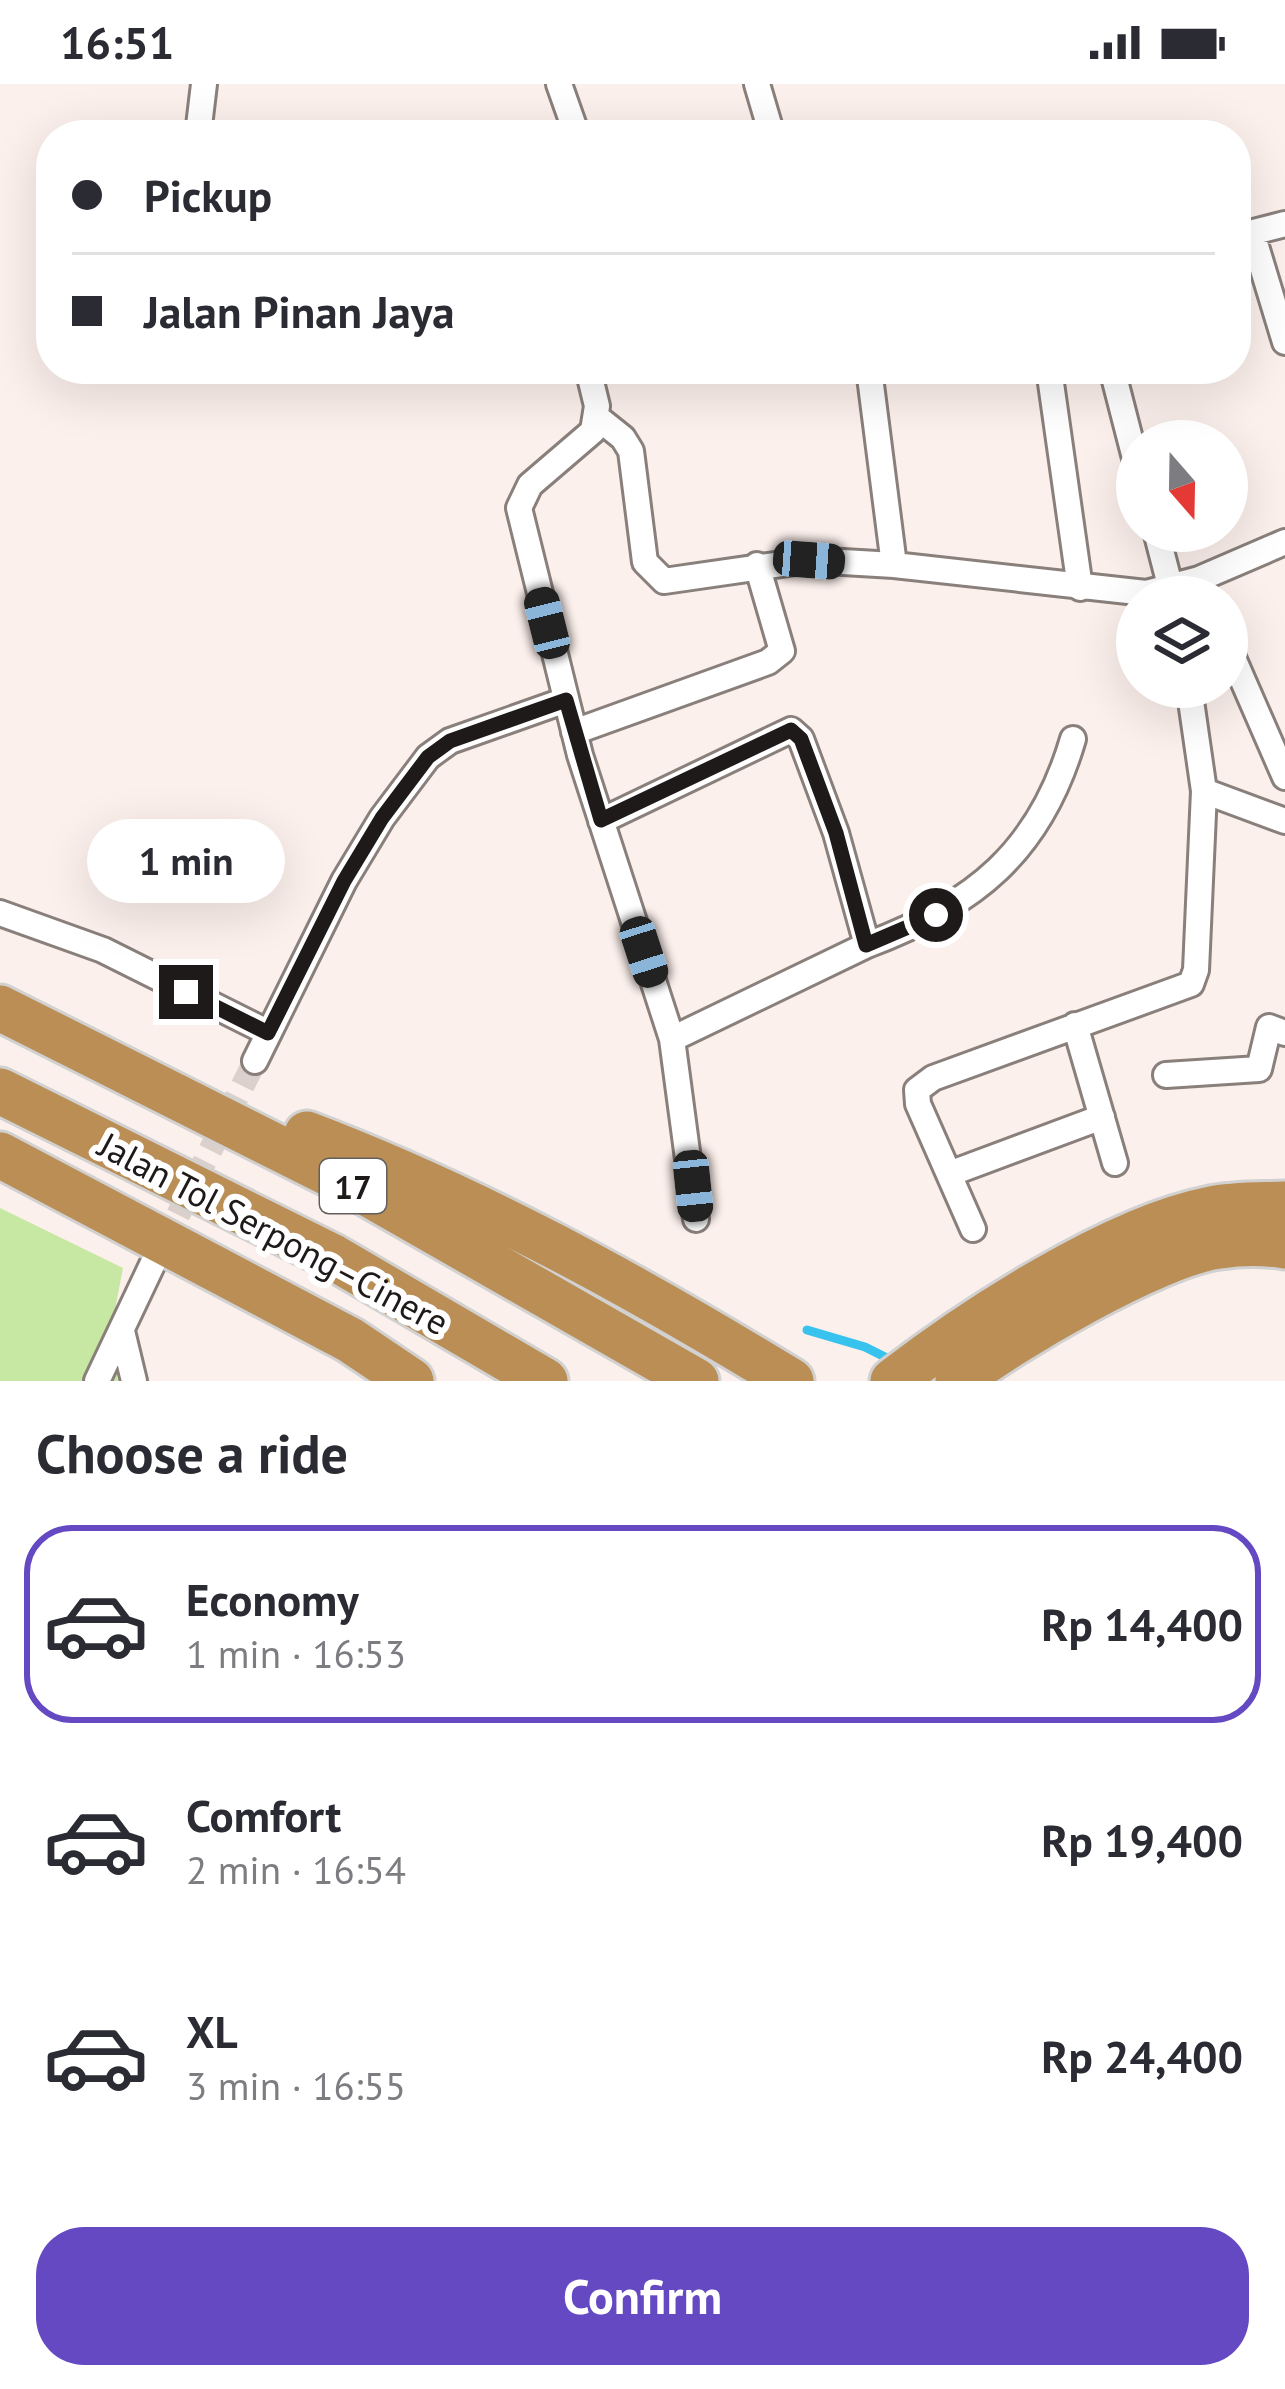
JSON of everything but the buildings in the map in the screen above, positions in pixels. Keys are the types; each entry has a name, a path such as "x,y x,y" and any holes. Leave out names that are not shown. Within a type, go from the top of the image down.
{"highway":[{"name":"Jalan Tol Serpong–Cinere","path":"0,1008 358,1188 696,1381"},
{"path":"102,1057 371,1158 452,1194 604,1271 791,1381"},
{"name":"Jalan Tol Serpong–Cinere","path":"0,1091 333,1257 545,1381"},
{"path":"0,1155 350,1340 411,1381"},
{"path":"893,1381 979,1321 1136,1234 1211,1209 1285,1204"},
{"path":"958,1381 1060,1315 1150,1270 1216,1246 1285,1246"}],"street":[{"path":"200,120 203,84"},
{"path":"559,84 572,120"},
{"path":"757,84 768,120"},
{"path":"1251,232 1285,224"},
{"path":"1251,252 1285,341"},
{"path":"591,384 598,418 593,430 530,485 519,508 574,732 672,1039 696,1219"},
{"path":"871,384 894,565"},
{"path":"1051,384 1080,588"},
{"path":"1116,384 1125,420"},
{"path":"598,418 631,451 645,562 656,576 674,582 809,560 1116,591"},
{"path":"1224,576 1285,542"},
{"path":"574,732 768,662 782,651 758,565"},
{"path":"1248,692 1285,777"},
{"path":"255,1061 344,881 382,818 428,757 450,741 566,700"},
{"path":"973,1228 918,1104 917,1090 932,1078 1191,984 1196,970 1204,791 1192,708"},
{"path":"601,820 791,730 801,739 836,833 866,945"},
{"path":"672,1039 962,901 994,874 1043,812 1062,776 1073,739"},
{"path":"1204,791 1285,821"},
{"path":"0,913 103,950 268,1033"},
{"path":"1076,1025 1115,1163"},
{"path":"1166,1075 1259,1070 1270,1027 1285,1034"},
{"path":"949,1174 1102,1117"},
{"path":"97,1381 152,1265"},
{"path":"122,1331 134,1381"}],"green space":[{"path":"0,1208 123,1268 109,1340 118,1381 0,1381"}],"waterway":[{"path":"807,1330 865,1347 897,1363"}],"tunnel":[{"path":"162,1247 255,1061"}],"route":[{"path":"186,992 268,1033 344,881 382,818 428,757 450,741 566,700 601,820 791,730 801,739 836,833 866,945 936,915"}]}
